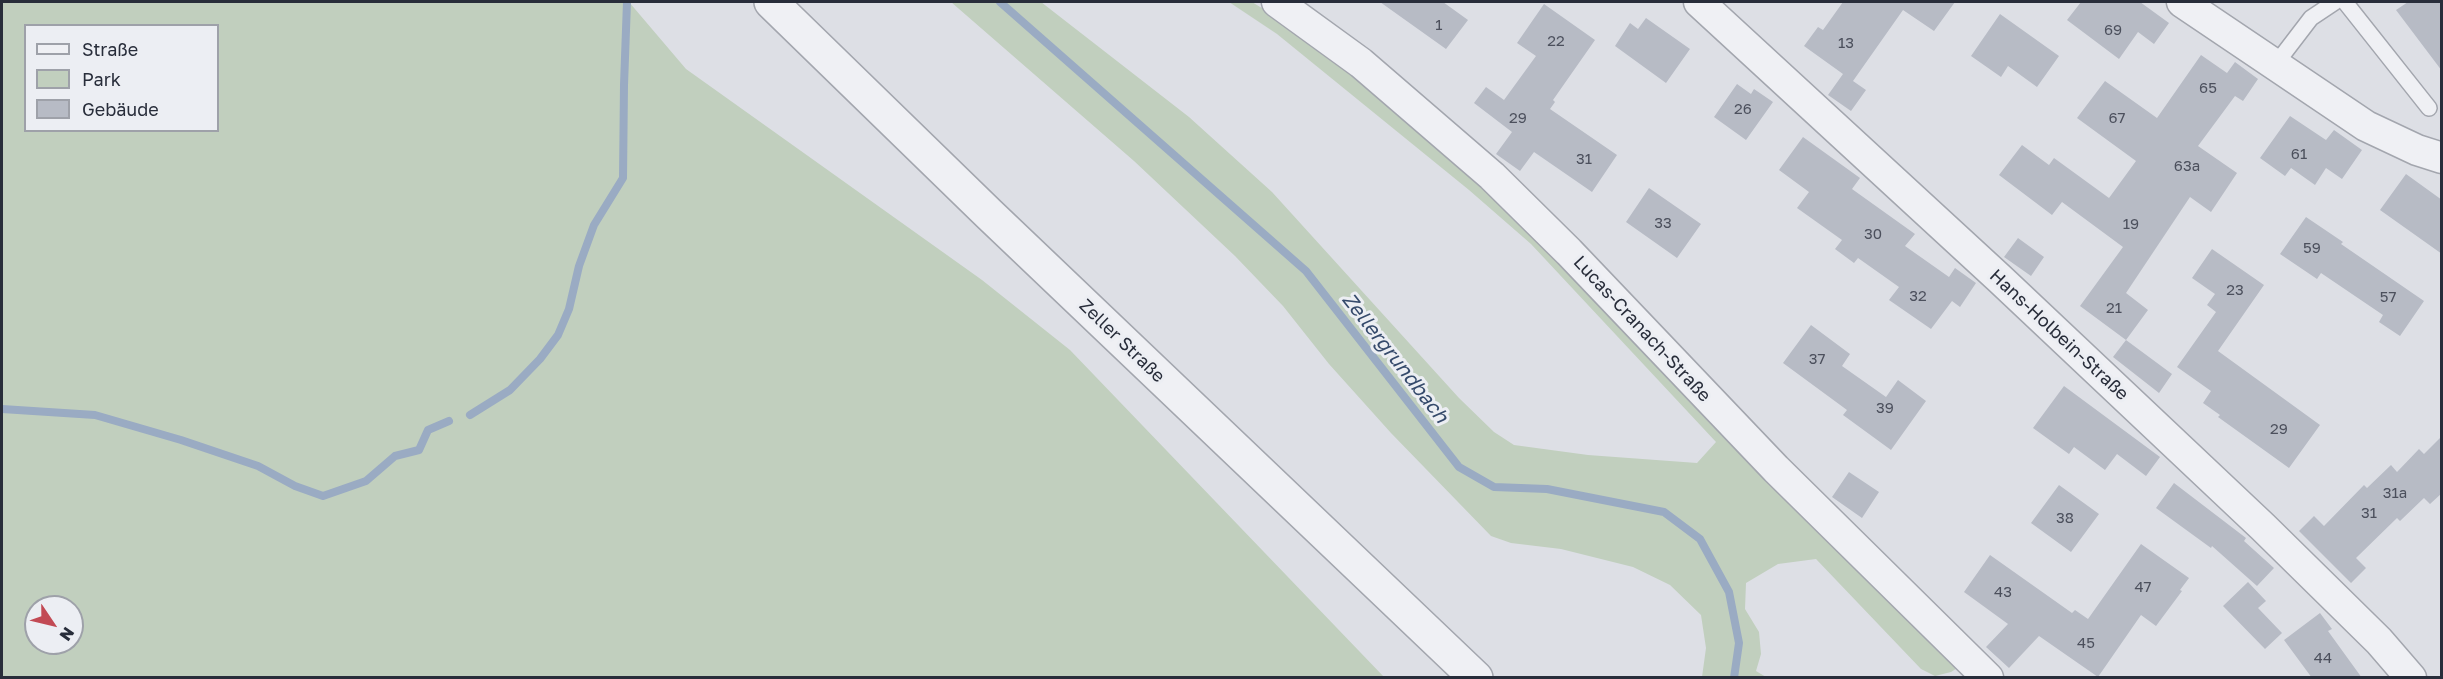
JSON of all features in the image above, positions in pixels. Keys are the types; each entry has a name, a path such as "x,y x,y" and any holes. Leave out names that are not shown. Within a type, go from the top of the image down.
{"street":[{"name":"Zeller Straße","path":"771,2 989,214 1476,678"},
{"name":"Lucas-Cranach-Straße","path":"1277,2 1361,63 1491,176 1569,252 1776,469 1988,678"},
{"name":"Hans-Holbein-Straße","path":"1699,2 2009,287 2263,527 2379,641 2411,678"},
{"path":"2182,2 2366,126 2417,150 2442,158"}],"lane":[{"path":"2312,18 2317,2"},
{"path":"2275,64 2312,18 2335,2"},
{"path":"2345,2 2429,108"}],"green space":[{"path":"2,2 629,2 686,69 982,280 1070,350 1384,677 2,677"},
{"path":"951,2 1041,2 1189,117 1272,192 1459,398 1494,432 1514,445 1588,455 1697,463 1716,442 1531,244 1469,190 1277,34 1229,2 1252,2 1265,10 1326,53 1397,109 1480,185 1556,259 1722,436 1962,665 1951,672 1935,676 1921,669 1816,559 1778,564 1746,583 1745,609 1759,632 1761,654 1756,671 1766,677 1702,677 1706,648 1701,615 1670,585 1633,567 1561,549 1511,543 1491,536 1391,433 1329,364 1283,306 1235,256 1134,161"}],"building":[{"path":"1380,2 1443,2 1468,20 1446,49"},
{"path":"1843,2 1955,2 1934,31 1903,10 1853,81 1866,90 1851,111 1828,95 1843,74 1804,46 1818,27 1823,30"},
{"path":"2081,2 2140,2 2169,23 2154,44 2138,32 2119,59 2067,20"},
{"path":"2408,2 2442,2 2442,71 2396,10"},
{"path":"1544,4 1595,40 1553,100 1555,102 1550,109 1617,155 1592,192 1534,152 1520,171 1496,154 1512,132 1474,103 1486,87 1504,100 1536,56 1517,43"},
{"path":"2000,14 2059,56 2037,87 2008,66 2001,77 1971,56"},
{"path":"1646,18 1690,49 1666,83 1615,46 1630,23 1638,29"},
{"path":"2201,55 2227,73 2235,62 2258,79 2243,101 2235,96 2198,146 2237,173 2211,212 2190,197 2126,293 2148,310 2126,340 2080,306 2123,247 2062,202 2052,215 1999,175 2022,145 2049,165 2054,158 2109,198 2136,161 2077,118 2105,81 2157,118"},
{"path":"1737,84 1751,94 1754,89 1773,102 1746,140 1714,117"},
{"path":"2290,116 2326,140 2334,130 2362,150 2342,179 2326,168 2315,185 2291,168 2285,176 2260,158"},
{"path":"1803,137 1860,178 1852,189 1915,234 1905,246 1949,277 1955,268 1976,283 1960,307 1952,301 1931,329 1889,300 1899,287 1858,258 1854,263 1835,249 1842,240 1797,208 1809,192 1779,170"},
{"path":"2406,174 2442,200 2442,254 2380,210"},
{"path":"1649,188 1701,224 1677,258 1626,222"},
{"path":"2306,217 2424,301 2400,336 2379,322 2383,315 2321,273 2317,279 2280,254"},
{"path":"2018,238 2044,257 2031,276 2004,257"},
{"path":"2212,249 2264,285 2218,351 2320,425 2289,468 2218,417 2220,415 2203,403 2211,391 2177,367 2216,312 2207,305 2215,294 2192,278"},
{"path":"1811,325 1850,354 1842,366 1886,397 1898,380 1926,401 1891,450 1843,415 1847,410 1783,363"},
{"path":"2126,340 2172,374 2159,393 2113,357"},
{"path":"2064,386 2160,457 2146,476 2117,454 2105,470 2074,447 2069,454 2033,428"},
{"path":"2442,436 2442,493 2430,504 2424,498 2400,521 2397,518 2356,558 2366,568 2351,583 2299,531 2314,516 2324,526 2364,485 2367,488 2391,465 2397,472 2419,449 2424,454"},
{"path":"1849,472 1879,492 1862,518 1832,497"},
{"path":"2174,483 2246,538 2244,541 2274,568 2257,586 2212,546 2211,548 2156,508"},
{"path":"2059,485 2099,514 2071,552 2031,523"},
{"path":"2141,544 2189,578 2156,626 2141,615 2098,677 2039,636 2009,668 1986,647 2008,624 1964,592 1990,555 2072,613 2075,610 2088,619"},
{"path":"2248,582 2266,601 2258,608 2282,633 2265,649 2223,606"},
{"path":"2320,613 2332,629 2328,631 2362,678 2312,678 2284,640"}],"waterway":[{"path":"470,415 510,390 540,359 558,335 569,309 579,266 594,225 623,178 627,2"},
{"name":"Zellergrundbach","path":"1000,2 1306,271 1459,467 1494,487 1547,489 1664,512 1700,539 1729,592 1739,643 1734,678"},
{"path":"2,409 95,415 181,440 258,466 295,486 323,496 366,481 395,456 419,450 428,430 449,421"}]}
